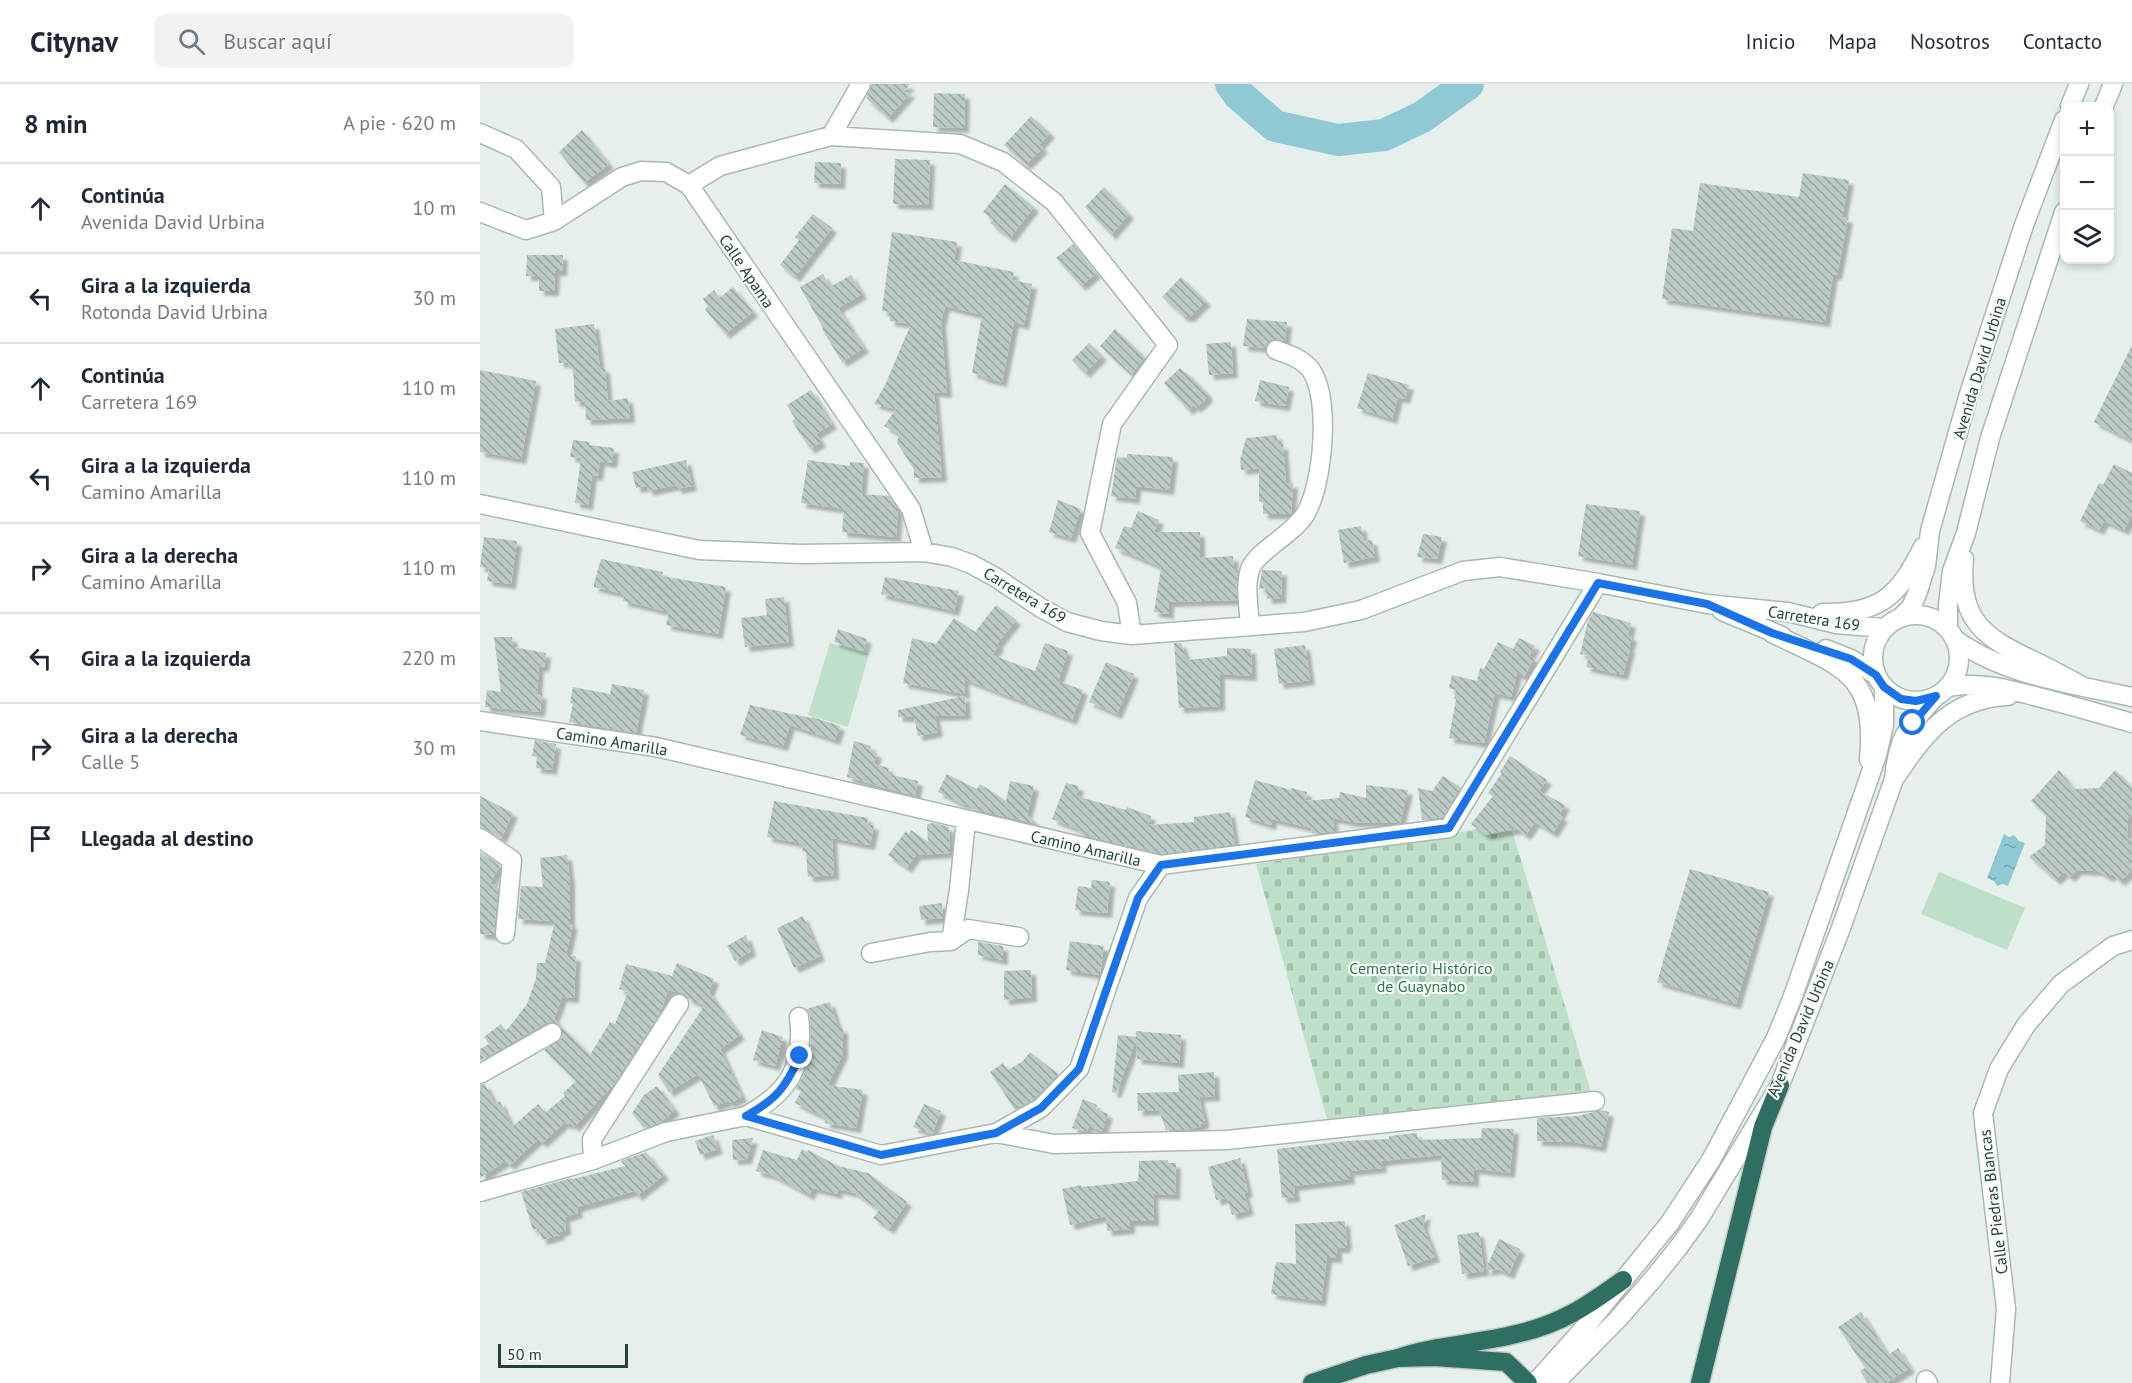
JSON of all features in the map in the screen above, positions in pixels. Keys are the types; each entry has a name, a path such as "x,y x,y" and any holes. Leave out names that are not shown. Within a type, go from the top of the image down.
{"highway":[{"path":"1700,1383 1763,1127 1780,1085"},
{"path":"1312,1383 1366,1365 1420,1351 1516,1334 1555,1322 1585,1308 1623,1280"},
{"path":"1398,1358 1434,1357 1506,1362 1528,1383"}],"street":[{"path":"831,136 861,84"},
{"path":"2072,102 2079,84"},
{"path":"2106,102 2113,84"},
{"name":"Avenida David Urbina","path":"1902,616 1911,607 1917,594 1926,566 1930,531 1968,397 2024,225 2060,130"},
{"path":"480,133 516,149 551,187 554,221"},
{"path":"689,185 720,166 831,136 960,144 1003,162 1054,202 1168,345 1112,424 1090,533 1127,603 1132,636"},
{"name":"Calle Apama","path":"480,212 526,230 554,221 622,177 641,171 666,172 689,185 911,509 924,552"},
{"name":"Avenida David Urbina","path":"1952,634 1947,605 1952,571 1966,533 1990,438 2060,224"},
{"path":"1250,626 1248,598 1249,574 1252,565 1292,531 1306,514 1315,495 1322,451 1324,428 1321,404 1311,370 1293,356 1276,350"},
{"name":"Carretera 169","path":"480,504 699,550 802,554 924,552 952,557 995,577 1041,608 1067,622 1132,636 1304,622 1361,610 1462,571 1500,567 1598,583 1680,600 1788,612 1836,624 1884,628"},
{"path":"1788,612 1853,612 1869,609 1882,602 1900,586 1930,531"},
{"path":"1966,533 1963,579 1968,609 1976,622 1996,641 2082,686"},
{"name":"Camino Amarilla","path":"480,722 656,747 1161,865 1449,828 1598,583"},
{"name":"Carretera 169","path":"1707,604 1772,633 1851,659 1880,681"},
{"path":"2132,698 2026,673 1988,659 1972,652 1931,616 1917,614 1902,616 1884,628 1874,647 1873,661 1880,681 1895,696 1908,700 1923,701 1964,684 1984,685 2031,695 2132,723"},
{"path":"1772,633 1838,666 1856,680 1863,695 1869,719 1870,742 1866,786"},
{"path":"1942,692 1956,675 1959,662 1952,634"},
{"name":"Avenida David Urbina","path":"1535,1383 1586,1326 1669,1224 1711,1160 1776,1038 1793,996 1883,737 1880,681"},
{"name":"Avenida David Urbina","path":"1555,1383 1618,1319 1678,1248 1699,1219 1780,1085 1842,928 1894,779 1896,755 1904,735 1942,692"},
{"path":"1894,779 1921,739 1938,722 1957,710 1990,696 2031,695"},
{"path":"951,941 966,820"},
{"path":"480,838 512,860 505,934"},
{"path":"746,1116 881,1155 996,1133 1041,1108 1079,1069 1138,898 1161,865"},
{"path":"871,953 930,942 951,941 968,929 1019,937"},
{"name":"Calle Piedras Blancas","path":"2000,1383 2006,1309 1983,1113 1999,1070 2033,1017 2061,984 2113,946 2132,940"},
{"path":"593,1160 592,1139 679,1004"},
{"path":"480,1192 593,1160 666,1132 746,1116 769,1104 789,1080 800,1056 799,1017"},
{"path":"480,1074 552,1032"},
{"path":"996,1133 1054,1144 1227,1140 1596,1101"}],"green space":[{"path":"830,643 869,654 848,727 808,715"},
{"name":"Cementerio Histórico de Guaynabo","path":"1510,824 1591,1092 1327,1119 1256,864"},
{"path":"1939,872 2025,908 2007,950 1921,914"}],"water":[{"path":"2004,834 2009,837 2014,835 2019,841 2025,843 2008,886 2002,884 1997,886 1994,881 1987,878"}],"building":[{"path":"872,84 910,84 903,92 911,92 888,118 866,98"},
{"path":"934,93 965,94 964,128 933,127"},
{"path":"1031,116 1050,133 1039,145 1043,148 1026,165 1004,145"},
{"path":"582,130 609,164 584,183 559,152"},
{"path":"895,159 930,160 928,205 893,204"},
{"path":"815,162 841,163 840,184 814,183"},
{"path":"1803,173 1849,180 1842,217 1848,218 1837,275 1833,275 1825,322 1662,299 1672,228 1693,231 1700,183 1799,197"},
{"path":"1005,184 1034,207 1010,238 990,223 993,219 983,212"},
{"path":"1104,187 1129,214 1111,235 1085,207"},
{"path":"813,214 832,228 795,277 780,265 799,240 795,237"},
{"path":"892,232 957,242 954,260 1014,272 1012,280 1032,284 1024,325 1014,322 1002,382 972,373 982,315 945,306 941,323 947,393 934,392 942,477 914,478 914,469 897,443 899,434 884,426 896,409 874,404 885,385 911,324 890,321 890,312 882,311"},
{"path":"1073,244 1096,273 1081,286 1056,258"},
{"path":"527,255 563,255 562,271 555,271 554,291 539,291 539,276 526,276"},
{"path":"823,274 830,287 851,275 862,294 838,308 864,348 842,362 800,287"},
{"path":"1181,277 1206,301 1190,317 1184,317 1162,297"},
{"path":"733,287 753,312 725,334 705,309 708,306 703,299 714,290 719,298"},
{"path":"1247,319 1287,322 1285,341 1273,339 1265,348 1243,346"},
{"path":"594,324 600,367 605,368 608,401 628,398 630,418 586,420 585,401 575,402 573,368 569,368 568,363 559,363 555,329"},
{"path":"1115,329 1145,357 1131,375 1100,346"},
{"path":"1231,342 1233,373 1209,375 1206,344"},
{"path":"1089,343 1102,356 1085,373 1072,360"},
{"path":"2132,345 2132,441 2094,422"},
{"path":"1180,368 1207,393 1207,398 1196,408 1194,405 1188,410 1164,383"},
{"path":"480,370 536,381 521,459 480,452"},
{"path":"1368,373 1409,385 1405,399 1398,397 1392,419 1357,408"},
{"path":"1260,380 1289,387 1285,406 1255,401"},
{"path":"811,390 832,424 816,434 821,442 810,449 792,421 795,419 787,405"},
{"path":"1277,435 1278,445 1283,444 1286,483 1293,483 1291,514 1263,514 1263,502 1259,502 1259,468 1241,470 1240,460 1246,438"},
{"path":"573,440 590,442 589,445 614,448 612,463 600,461 598,476 592,475 588,505 575,503 581,458 570,457"},
{"path":"1127,454 1173,457 1169,490 1136,486 1135,499 1111,496 1117,457 1127,458"},
{"path":"686,460 692,486 677,489 676,485 648,491 647,486 636,488 632,472"},
{"path":"808,460 850,466 850,462 864,463 861,494 889,496 898,509 896,537 842,532 844,509 801,503"},
{"path":"2114,464 2132,473 2132,514 2124,530 2104,521 2099,530 2080,521 2099,483 2103,485"},
{"path":"1058,500 1081,509 1071,538 1049,532"},
{"path":"1586,504 1640,511 1632,565 1578,556"},
{"path":"1138,511 1159,520 1154,532 1200,532 1200,558 1233,556 1234,569 1238,570 1237,600 1169,602 1169,614 1154,612 1161,567 1115,548 1124,526 1131,528"},
{"path":"1361,526 1364,541 1372,540 1375,557 1344,563 1338,530"},
{"path":"1423,534 1442,537 1437,559 1417,557"},
{"path":"484,537 517,541 511,584 487,581 489,568 480,567"},
{"path":"601,559 663,572 662,576 726,587 718,634 666,625 669,612 623,601 624,594 594,587"},
{"path":"1262,570 1282,571 1281,598 1267,599 1266,588 1259,589"},
{"path":"885,577 959,591 954,611 881,594"},
{"path":"784,597 789,642 745,647 741,618 767,615 765,599"},
{"path":"996,605 1016,620 997,644 999,646 992,655 1035,671 1045,643 1068,651 1058,681 1083,690 1072,720 964,679 965,694 903,683 912,638 936,644 954,618 975,632"},
{"path":"1593,612 1631,623 1628,635 1632,637 1623,675 1586,667 1589,656 1580,654 1588,621"},
{"path":"838,629 867,639 863,651 834,642"},
{"path":"494,637 512,637 513,647 546,653 544,667 539,666 537,694 542,694 540,712 485,707 487,690 501,692"},
{"path":"1519,638 1535,646 1529,656 1534,658 1524,677 1517,673 1511,697 1495,693 1484,743 1449,738 1456,699 1454,698 1456,690 1449,688 1452,675 1477,681 1480,668 1484,669 1498,642 1513,649"},
{"path":"1174,643 1181,643 1187,660 1227,656 1227,648 1251,649 1252,676 1220,674 1220,706 1179,708"},
{"path":"1305,645 1310,680 1279,684 1274,649"},
{"path":"1106,662 1134,674 1117,714 1089,702"},
{"path":"612,684 644,690 636,733 569,722 573,704 570,703 573,687 610,694"},
{"path":"965,696 966,715 935,716 938,732 918,736 914,717 898,717 898,710"},
{"path":"750,705 812,717 840,726 835,740 790,725 783,746 740,735"},
{"path":"535,740 556,744 552,770 536,768 537,757 532,756"},
{"path":"854,741 871,746 870,751 877,753 874,764 889,768 888,774 918,781 915,796 847,777"},
{"path":"1510,756 1547,780 1539,791 1565,805 1559,815 1563,817 1553,833 1535,822 1526,835 1517,829 1485,835 1471,824 1493,796 1488,793 1502,773 1500,772"},
{"path":"2059,770 2074,789 2099,788 2115,770 2132,787 2132,815 2128,819 2127,837 2132,841 2132,870 2120,881 2112,874 2109,877 2098,871 2077,870 2070,877 2064,872 2056,880 2029,857 2045,845 2046,815 2031,801"},
{"path":"947,774 977,789 980,784 1006,801 1010,781 1034,786 1027,815 1038,824 976,810 938,792"},
{"path":"1443,776 1460,787 1443,817 1422,820 1418,788 1432,791"},
{"path":"1255,780 1307,792 1305,801 1339,798 1340,792 1366,798 1366,785 1408,790 1400,823 1352,822 1333,818 1334,831 1312,834 1311,828 1272,819 1271,825 1245,817"},
{"path":"1066,783 1079,786 1076,796 1126,810 1127,807 1151,816 1148,825 1194,822 1194,817 1230,812 1235,844 1162,854 1079,834 1080,830 1052,819"},
{"path":"480,796 513,813 501,839 480,827"},
{"path":"774,801 868,818 867,824 874,825 870,845 832,838 834,875 808,877 806,852 802,851 803,846 799,845 800,843 767,837"},
{"path":"933,823 949,827 950,853 916,855 907,868 888,855 906,831 909,834 911,830 928,842 927,824"},
{"path":"480,852 500,865 490,884 498,884 494,935 480,934"},
{"path":"567,855 570,882 570,924 573,924 566,955 576,956 574,998 562,997 554,1019 590,1055 610,1022 615,1024 628,992 619,989 626,964 672,976 677,963 714,979 709,992 740,1035 720,1049 742,1097 730,1103 729,1101 714,1106 698,1074 669,1092 658,1075 704,1006 689,999 685,994 668,990 660,1013 614,1084 574,1127 565,1122 542,1143 538,1139 510,1165 505,1161 480,1178 480,1085 485,1084 495,1104 500,1101 512,1127 538,1104 545,1113 565,1096 563,1093 576,1081 544,1050 562,1038 562,1028 553,1022 546,1023 480,1061 480,1049 489,1044 484,1037 501,1024 506,1031 527,1004 536,978 537,963 545,963 555,921 518,919 521,886 543,887 540,858"},
{"path":"1690,869 1769,892 1736,1004 1657,982"},
{"path":"1092,880 1110,882 1107,913 1075,910 1078,886 1091,888"},
{"path":"942,903 943,918 921,920 919,906"},
{"path":"803,916 820,956 794,968 777,928"},
{"path":"746,935 751,951 735,961 727,946"},
{"path":"1070,941 1104,946 1100,975 1066,970"},
{"path":"978,942 1003,946 1003,960 978,955"},
{"path":"1031,970 1032,997 1004,1000 1004,971"},
{"path":"830,1002 838,1028 843,1028 843,1053 828,1085 863,1090 856,1128 825,1123 826,1118 795,1103 801,1091 796,1089 807,1068 811,1051 810,1016 806,1009"},
{"path":"762,1030 783,1037 775,1066 753,1060"},
{"path":"1136,1031 1181,1035 1179,1063 1137,1059 1136,1040 1116,1093 1112,1092 1118,1035 1136,1037"},
{"path":"1030,1052 1058,1074 1034,1099 1015,1110 990,1072 1003,1063 1008,1070 1023,1061"},
{"path":"1214,1072 1215,1096 1199,1097 1205,1123 1200,1124 1201,1126 1186,1130 1166,1130 1159,1110 1138,1111 1137,1093 1179,1092 1178,1075"},
{"path":"657,1086 675,1110 659,1123 644,1128 632,1113 644,1095"},
{"path":"1083,1099 1097,1105 1096,1109 1108,1114 1102,1131 1089,1126 1087,1132 1072,1128"},
{"path":"924,1104 941,1111 932,1134 913,1127"},
{"path":"1601,1110 1609,1112 1601,1147 1574,1142 1537,1141 1537,1118 1578,1116"},
{"path":"1482,1128 1514,1129 1510,1173 1474,1169 1474,1182 1442,1180 1441,1155 1381,1161 1382,1168 1349,1171 1350,1179 1294,1186 1295,1197 1282,1198 1277,1149 1346,1141 1389,1139 1389,1136 1417,1133 1418,1140 1481,1138"},
{"path":"713,1135 718,1149 700,1155 695,1141"},
{"path":"753,1138 747,1159 733,1160 732,1140"},
{"path":"802,1149 838,1166 868,1173 907,1202 889,1229 873,1218 879,1210 855,1193 838,1189 837,1194 813,1188 809,1195 774,1176 756,1171 763,1150 797,1160"},
{"path":"646,1152 664,1175 637,1196 634,1191 577,1207 578,1213 565,1217 566,1230 559,1232 560,1235 542,1240 539,1228 533,1230 521,1192 625,1166 621,1161"},
{"path":"1240,1158 1248,1192 1244,1193 1249,1210 1232,1215 1227,1198 1216,1200 1208,1167"},
{"path":"1168,1160 1168,1163 1176,1163 1175,1195 1153,1194 1154,1221 1130,1221 1130,1229 1107,1231 1106,1216 1070,1225 1062,1189 1081,1185 1082,1187 1138,1181 1139,1161"},
{"path":"1426,1214 1423,1226 1435,1257 1408,1266 1394,1225"},
{"path":"1345,1221 1347,1245 1345,1248 1337,1248 1337,1258 1327,1258 1321,1301 1271,1294 1276,1262 1296,1264 1295,1224"},
{"path":"1479,1232 1484,1271 1462,1274 1457,1235"},
{"path":"1499,1239 1520,1249 1509,1274 1498,1269 1485,1271"},
{"path":"1861,1312 1888,1355 1898,1348 1910,1368 1886,1383 1868,1383 1860,1371 1865,1368 1838,1327"}],"waterway":[{"path":"1231,84 1239,95 1275,126 1338,140 1384,135 1422,117 1468,84"}],"route":[{"path":"800,1056 789,1080 769,1104 746,1116 881,1155 996,1133 1041,1108 1079,1069 1138,898 1161,865 1449,828 1598,583 1707,604 1772,633 1851,659 1876,675 1889,692 1901,699 1923,701 1936,696 1913,723"}]}
